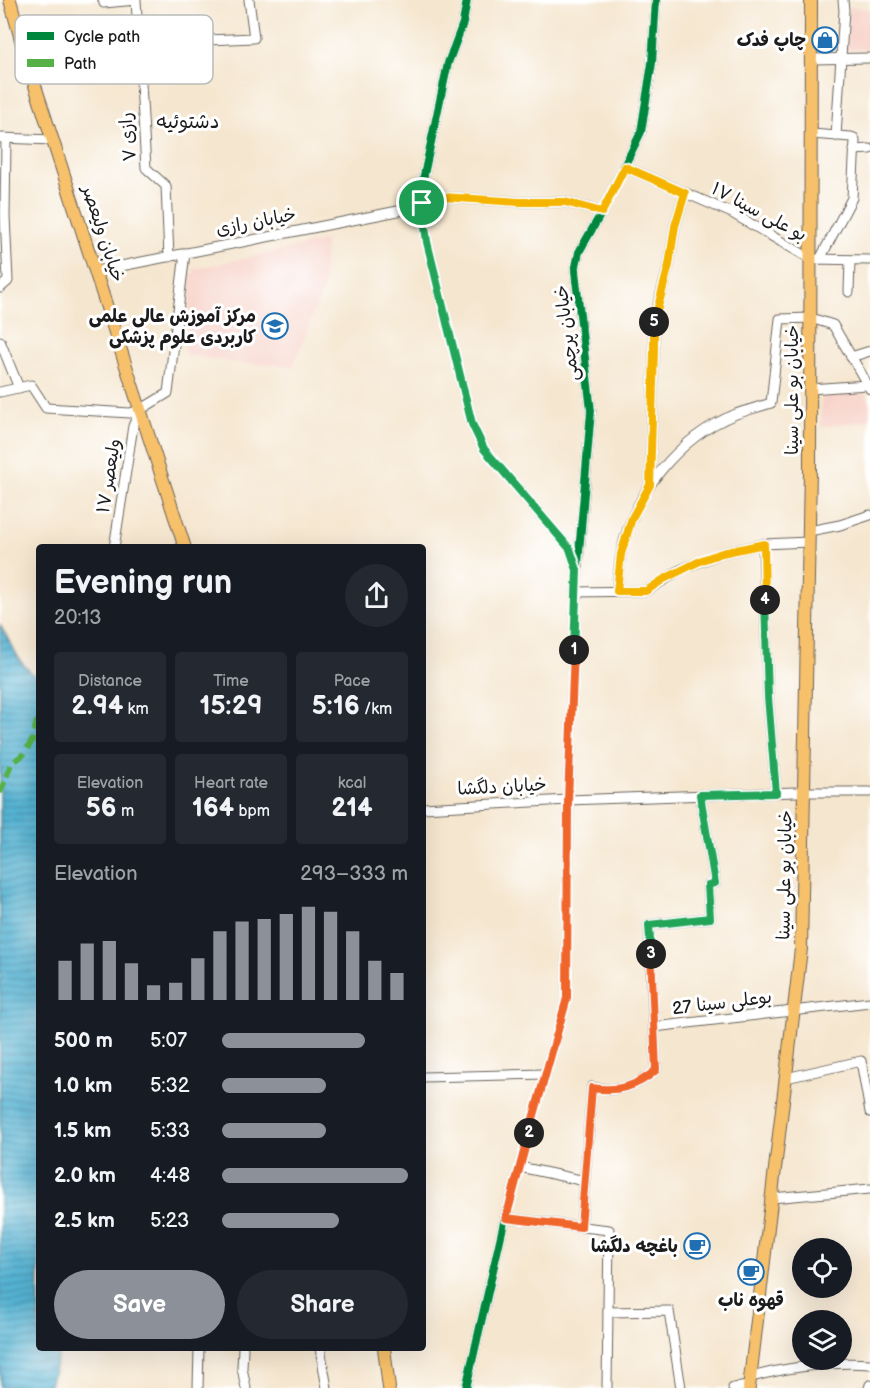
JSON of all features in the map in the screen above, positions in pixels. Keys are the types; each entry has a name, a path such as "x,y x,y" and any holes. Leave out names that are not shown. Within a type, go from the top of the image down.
{"main road":[{"name":"خیابان ولیعصر","path":"10,0 15,18"},
{"name":"خیابان بو علی سینا","path":"750,1384 801,949 809,537 810,318 815,259 811,134 811,0"},
{"name":"خیابان ولیعصر","path":"35,84 184,544"},
{"path":"384,1351 389,1388"}],"street":[{"name":"رازی ۷","path":"103,0 104,3 136,0 137,15"},
{"path":"467,0 463,23 448,63 421,189 427,242 472,424 484,449 570,549 577,570"},
{"name":"خیابان پرچمی","path":"467,1387 519,1167 567,998 568,800 576,592 591,411 575,271 579,252 602,212 641,132 657,0"},
{"path":"836,136 843,0"},
{"path":"213,40 254,38 252,1"},
{"path":"811,58 870,58"},
{"name":"رازی ۷","path":"141,84 146,168 166,186 169,257"},
{"path":"811,134 854,138 852,198 815,259 870,260"},
{"path":"0,288 8,281 3,138 53,140"},
{"path":"854,150 870,148"},
{"name":"بو علی سینا ۱۷","path":"625,167 732,213 815,259"},
{"path":"650,485 654,319 669,265 675,226 685,193"},
{"name":"خیابان رازی","path":"96,271 403,210 443,197 519,202 565,202 602,212"},
{"path":"0,392 31,385 46,408 130,413 140,410 168,393 185,253"},
{"path":"849,292 850,261"},
{"path":"617,591 621,554 632,518 650,485 674,456 702,432 735,414 771,403 780,319 810,318 833,325 869,387 810,389"},
{"path":"0,341 19,388"},
{"path":"851,357 870,351"},
{"name":"ولیعصر ۱۷","path":"115,544 133,426 140,410"},
{"path":"576,592 646,591 702,560 722,553 809,537 870,514"},
{"path":"764,544 768,697 776,793"},
{"name":"خیابان دلگشا","path":"426,808 700,795 870,792"},
{"path":"581,1227 592,1088 622,1089 640,1082 656,1070 649,925 710,918 708,885 715,883 700,795"},
{"name":"بوعلی سینا 27","path":"654,1027 870,1002"},
{"path":"786,1078 861,1061 870,1112"},
{"path":"426,1077 546,1074"},
{"path":"519,1167 585,1181"},
{"path":"772,1198 870,1190"},
{"path":"506,1218 609,1230 607,1388"},
{"path":"608,1312 669,1311 681,1388"},
{"path":"198,1388 199,1351"},
{"path":"243,1351 242,1368 246,1388"},
{"path":"321,1351 327,1388"},
{"path":"733,1388 750,1384 782,1370 814,1364 870,1364"},
{"path":"467,1387 479,1388"}],"shaded area":[{"path":"850,7 870,9 870,49 849,50 846,47"},
{"name":"مرکز آموزش عالی علمی کاربردی علوم پزشکی","path":"325,241 323,288 293,366 237,363 186,355 184,351 190,302 189,273 194,273 194,269"},
{"path":"863,393 870,402 870,420 821,427 821,401 824,396"}],"water":[{"path":"0,625 21,662 36,678 36,1351 59,1351 49,1388 0,1388"}],"marked path":[{"path":"0,793 11,764 24,754 32,741 36,726"}],"cycle path":[{"path":"466,1388 505,1218 567,998 568,800 577,570 570,549 484,449 472,424 427,242 421,189 448,63 463,23 467,0"},
{"path":"578,564 591,411 575,271 579,252 602,212 641,132 652,63 656,0"}],"place":[{"name":"چاپ فدک","path":"825,40"},
{"name":"مرکز آموزش عالی علمی کاربردی علوم پزشکی","path":"275,326"},
{"name":"باغچه دلگشا","path":"697,1246"},
{"name":"قهوه ناب","path":"751,1272"}],"district":[{"name":"دشتوئیه","path":"188,122"}],"route":[{"path":"625,167 685,193 675,226 669,265 654,319 650,485 632,518 621,554 617,591 646,591 682,569 702,560 764,544 768,697 776,793 700,795 715,883 708,885 710,918 649,925 656,1070 640,1082 622,1089 592,1088 581,1227 506,1218 567,998 568,800 577,570 570,549 484,449 472,424 427,242 422,203 443,197 519,202 565,202 602,212 625,167"}]}
